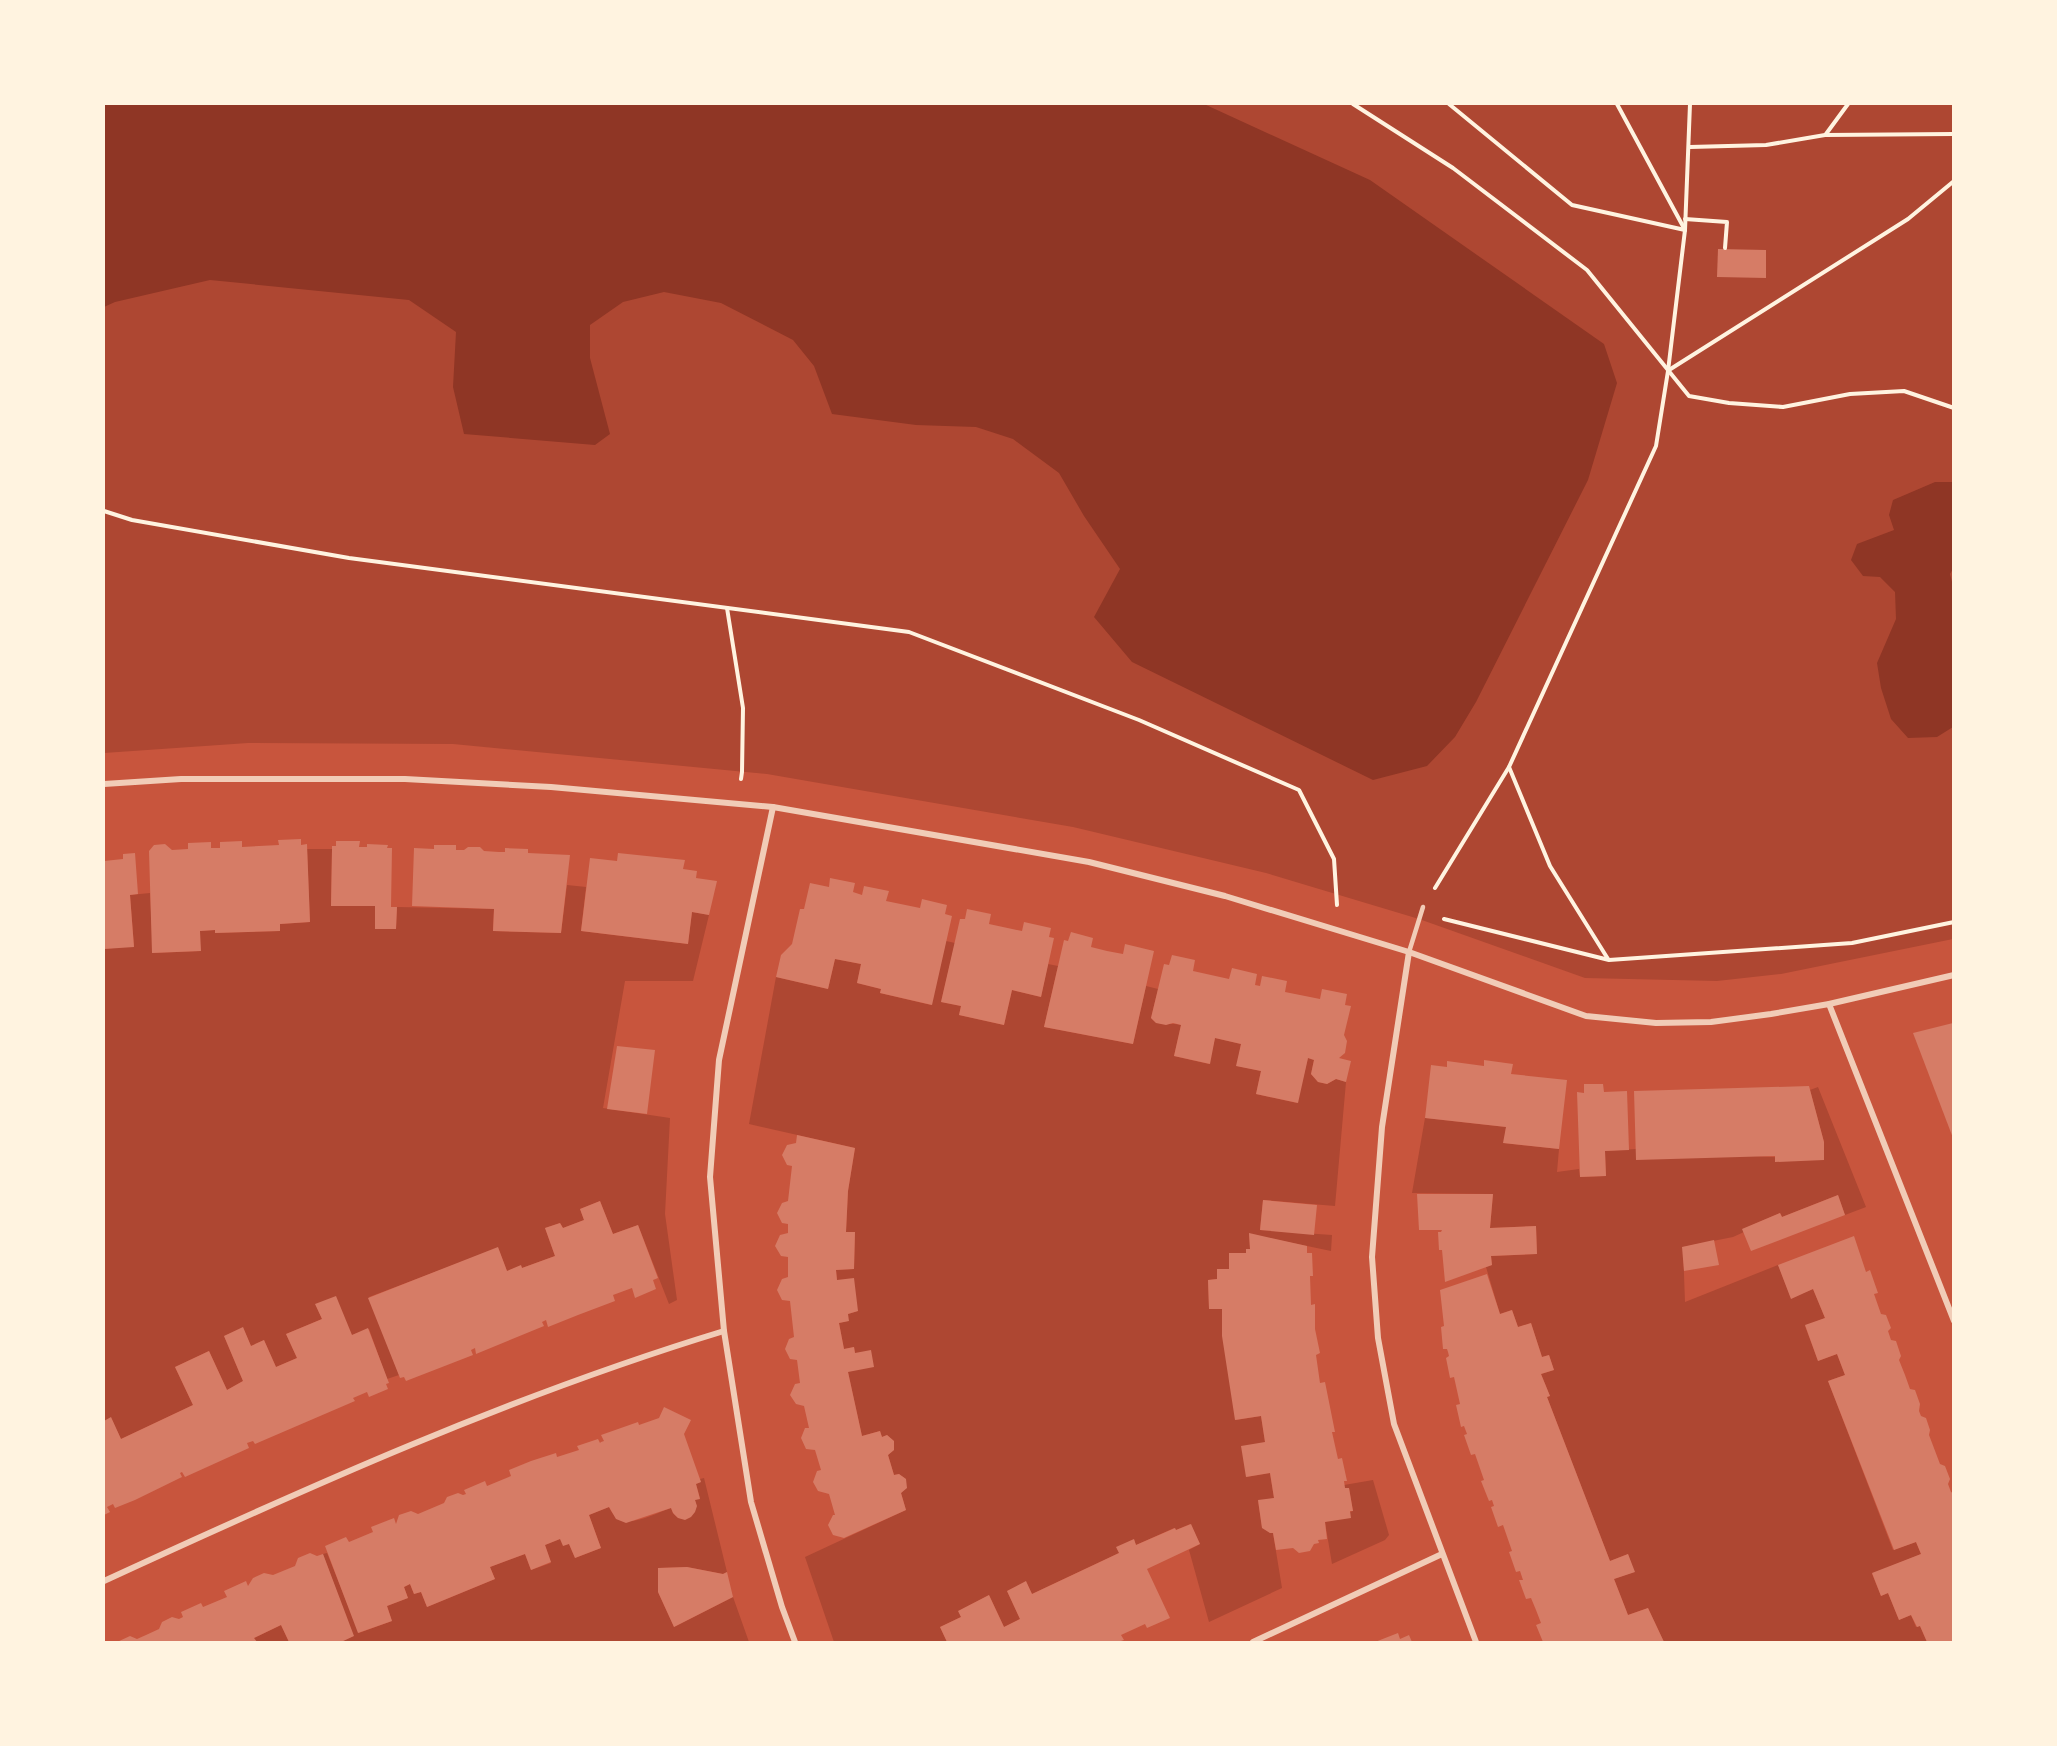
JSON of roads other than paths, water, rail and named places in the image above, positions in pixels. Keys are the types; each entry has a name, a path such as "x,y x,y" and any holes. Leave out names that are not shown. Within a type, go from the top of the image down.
{"street":[{"path":"104,784 181,779 405,779 551,787 773,807 1089,862 1225,896 1409,952 1586,1016 1656,1023 1711,1022 1828,1004 1953,975"},
{"path":"773,807 719,1060 710,1177 724,1331 751,1502 782,1607 795,1642"},
{"path":"1409,952 1382,1127 1372,1257 1378,1338 1394,1424 1476,1642"},
{"path":"1828,1004 1953,1321"},
{"path":"104,1581 372,1459 659,1351 724,1331"},
{"path":"1253,1642 1442,1554"}],"lane":[{"path":"1409,952 1423,907"}]}
